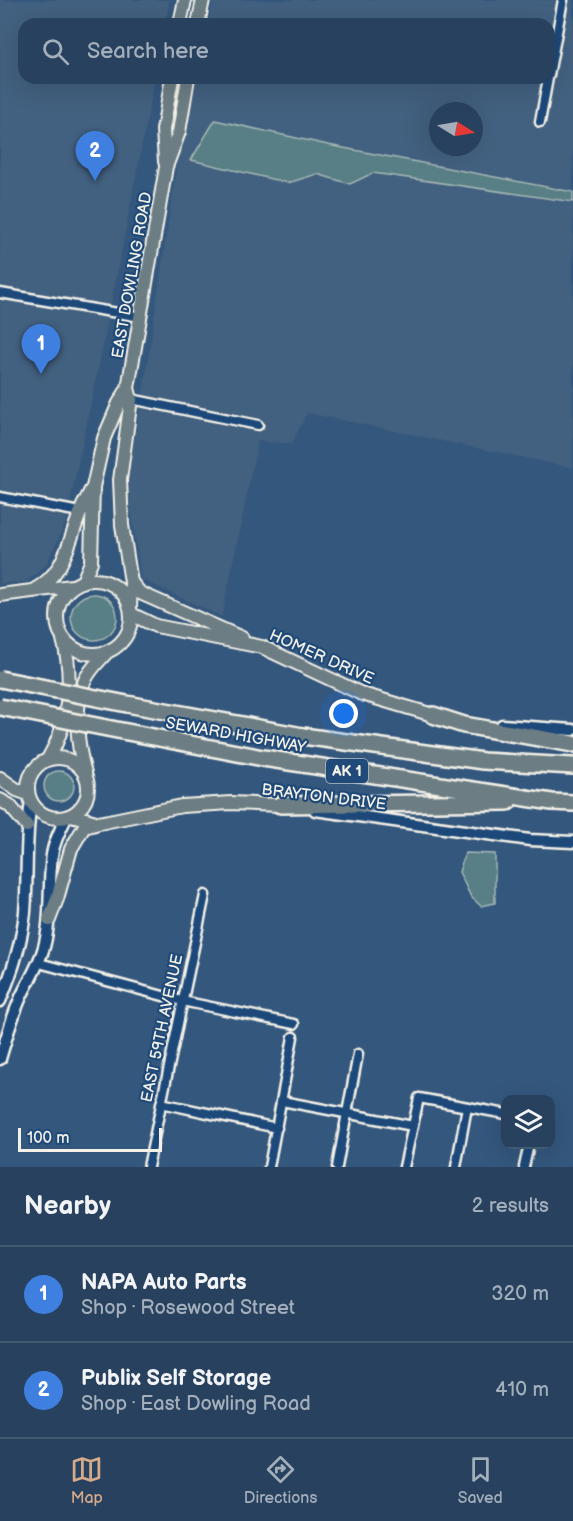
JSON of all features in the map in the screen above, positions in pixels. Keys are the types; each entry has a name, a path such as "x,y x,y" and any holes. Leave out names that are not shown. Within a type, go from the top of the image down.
{"highway":[{"name":"SEWARD HIGHWAY","path":"0,679 303,736 483,761 573,766"},
{"name":"SEWARD HIGHWAY","path":"0,707 263,758 552,802 573,803"},
{"path":"433,715 464,725 573,744"},
{"path":"279,805 552,802"}],"main road":[{"path":"181,18 185,0"},
{"path":"199,18 203,0"},
{"name":"EAST DOWLING ROAD","path":"166,167 163,130 171,84"},
{"name":"EAST DOWLING ROAD","path":"130,611 131,582 122,525 120,480 129,394 166,167 179,132 187,84"},
{"name":"EAST DOWLING ROAD","path":"77,583 92,562 93,487 104,438 119,403 129,394"},
{"path":"34,590 52,577 63,562 80,512 93,487"},
{"path":"0,595 95,579 117,588 125,597 130,611 129,630 124,638 93,667 85,682 78,733 81,758 88,782 86,801 80,809 70,815 54,818 45,815 30,798 0,778"},
{"path":"131,582 140,593 262,647"},
{"path":"77,583 64,594 58,605 56,617 58,629 70,646 88,654 108,651"},
{"name":"HOMER DRIVE","path":"130,611 156,626 262,647 362,694 433,715 511,726 573,730"},
{"path":"0,1001 9,980 25,915 30,777 34,769 48,759 57,744 69,689 68,656 63,638"},
{"path":"48,759 73,761 85,773 88,782"},
{"path":"0,800 9,805 27,826"},
{"name":"BRAYTON DRIVE","path":"70,815 99,823 182,806 231,803 279,805 530,840 573,842"},
{"path":"49,920 52,853 60,830 70,815"},
{"path":"0,1059 10,1023 39,963 49,920 71,849 84,827 99,823"}],"street":[{"path":"555,44 563,0"},
{"path":"540,122 548,84"},
{"path":"0,293 141,317"},
{"path":"129,394 258,424"},
{"path":"0,497 80,512"},
{"name":"EAST 59TH AVENUE","path":"148,1167 205,895"},
{"path":"39,963 182,1001 294,1024"},
{"path":"269,1167 293,1037"},
{"path":"337,1167 358,1054"},
{"path":"404,1167 418,1098 501,1113"},
{"path":"282,1101 413,1126"},
{"path":"161,1103 277,1128"},
{"path":"456,1167 467,1107"},
{"path":"524,1167 528,1149"}],"shaded area":[{"path":"0,0 170,0 166,18 18,18 18,84 154,84 66,523 46,565 27,582 0,584"},
{"path":"213,0 573,0 573,468 307,413 292,444 258,441 222,617 141,579 126,477 142,399 177,163 195,84 555,84 555,18 209,18"}],"green space":[{"path":"215,120 328,145 573,192 573,202 373,173 350,184 317,174 288,183 191,160"},
{"path":"94,594 110,601 117,617 110,633 94,640 78,633 71,617 78,601"},
{"path":"59,771 70,775 74,786 70,797 59,801 48,797 44,786 48,775"},
{"path":"465,853 495,854 495,903 481,906 471,897 459,872"}],"place":[{"name":"Publix Self Storage","path":"95,181"},
{"name":"NAPA Auto Parts","path":"41,374"}]}
